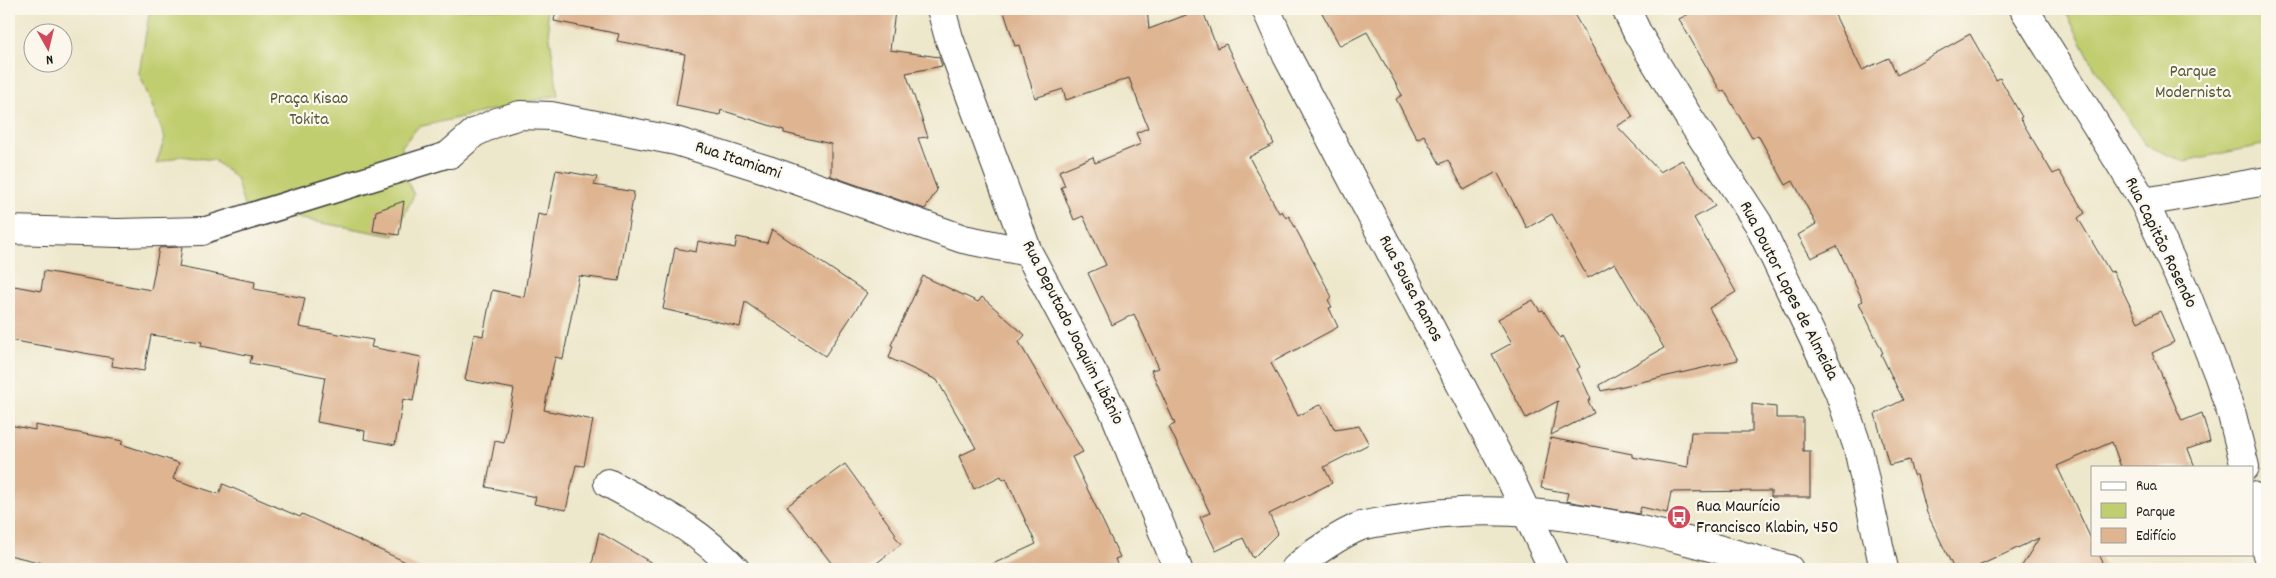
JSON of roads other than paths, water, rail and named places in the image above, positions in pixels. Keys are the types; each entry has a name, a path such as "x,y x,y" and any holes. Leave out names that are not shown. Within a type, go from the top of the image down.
{"street":[{"name":"Rua Deputado Joaquim Libânio","path":"941,9 949,38 1028,252 1115,414 1178,569"},
{"name":"Rua Sousa Ramos","path":"1266,9 1287,56 1527,512 1553,569"},
{"name":"Rua Doutor Lopes de Almeida","path":"1626,9 1638,34 1688,116 1758,223 1839,392 1858,448 1884,569"},
{"name":"Rua Capitão Rosendo","path":"2024,9 2144,202 2184,288 2218,374 2232,415 2245,466"},
{"name":"Rua Itamiami","path":"450,154 474,134 497,122 520,115 550,116 676,141 768,170 963,239 1028,252"},
{"path":"9,230 108,233 202,230 450,154"},
{"path":"2144,202 2267,181"},
{"path":"608,484 682,522 716,549 735,569"},
{"path":"2254,504 2267,555"},
{"path":"1295,569 1308,556 1361,526 1437,512 1527,512 1595,520 1789,569"}],"place":[{"name":"Rua Maurício Francisco Klabin, 450","path":"1679,517"}],"park label":[{"name":"Parque Modernista","path":"2193,82"},
{"name":"Praça Kisao Tokita","path":"309,109"}]}
